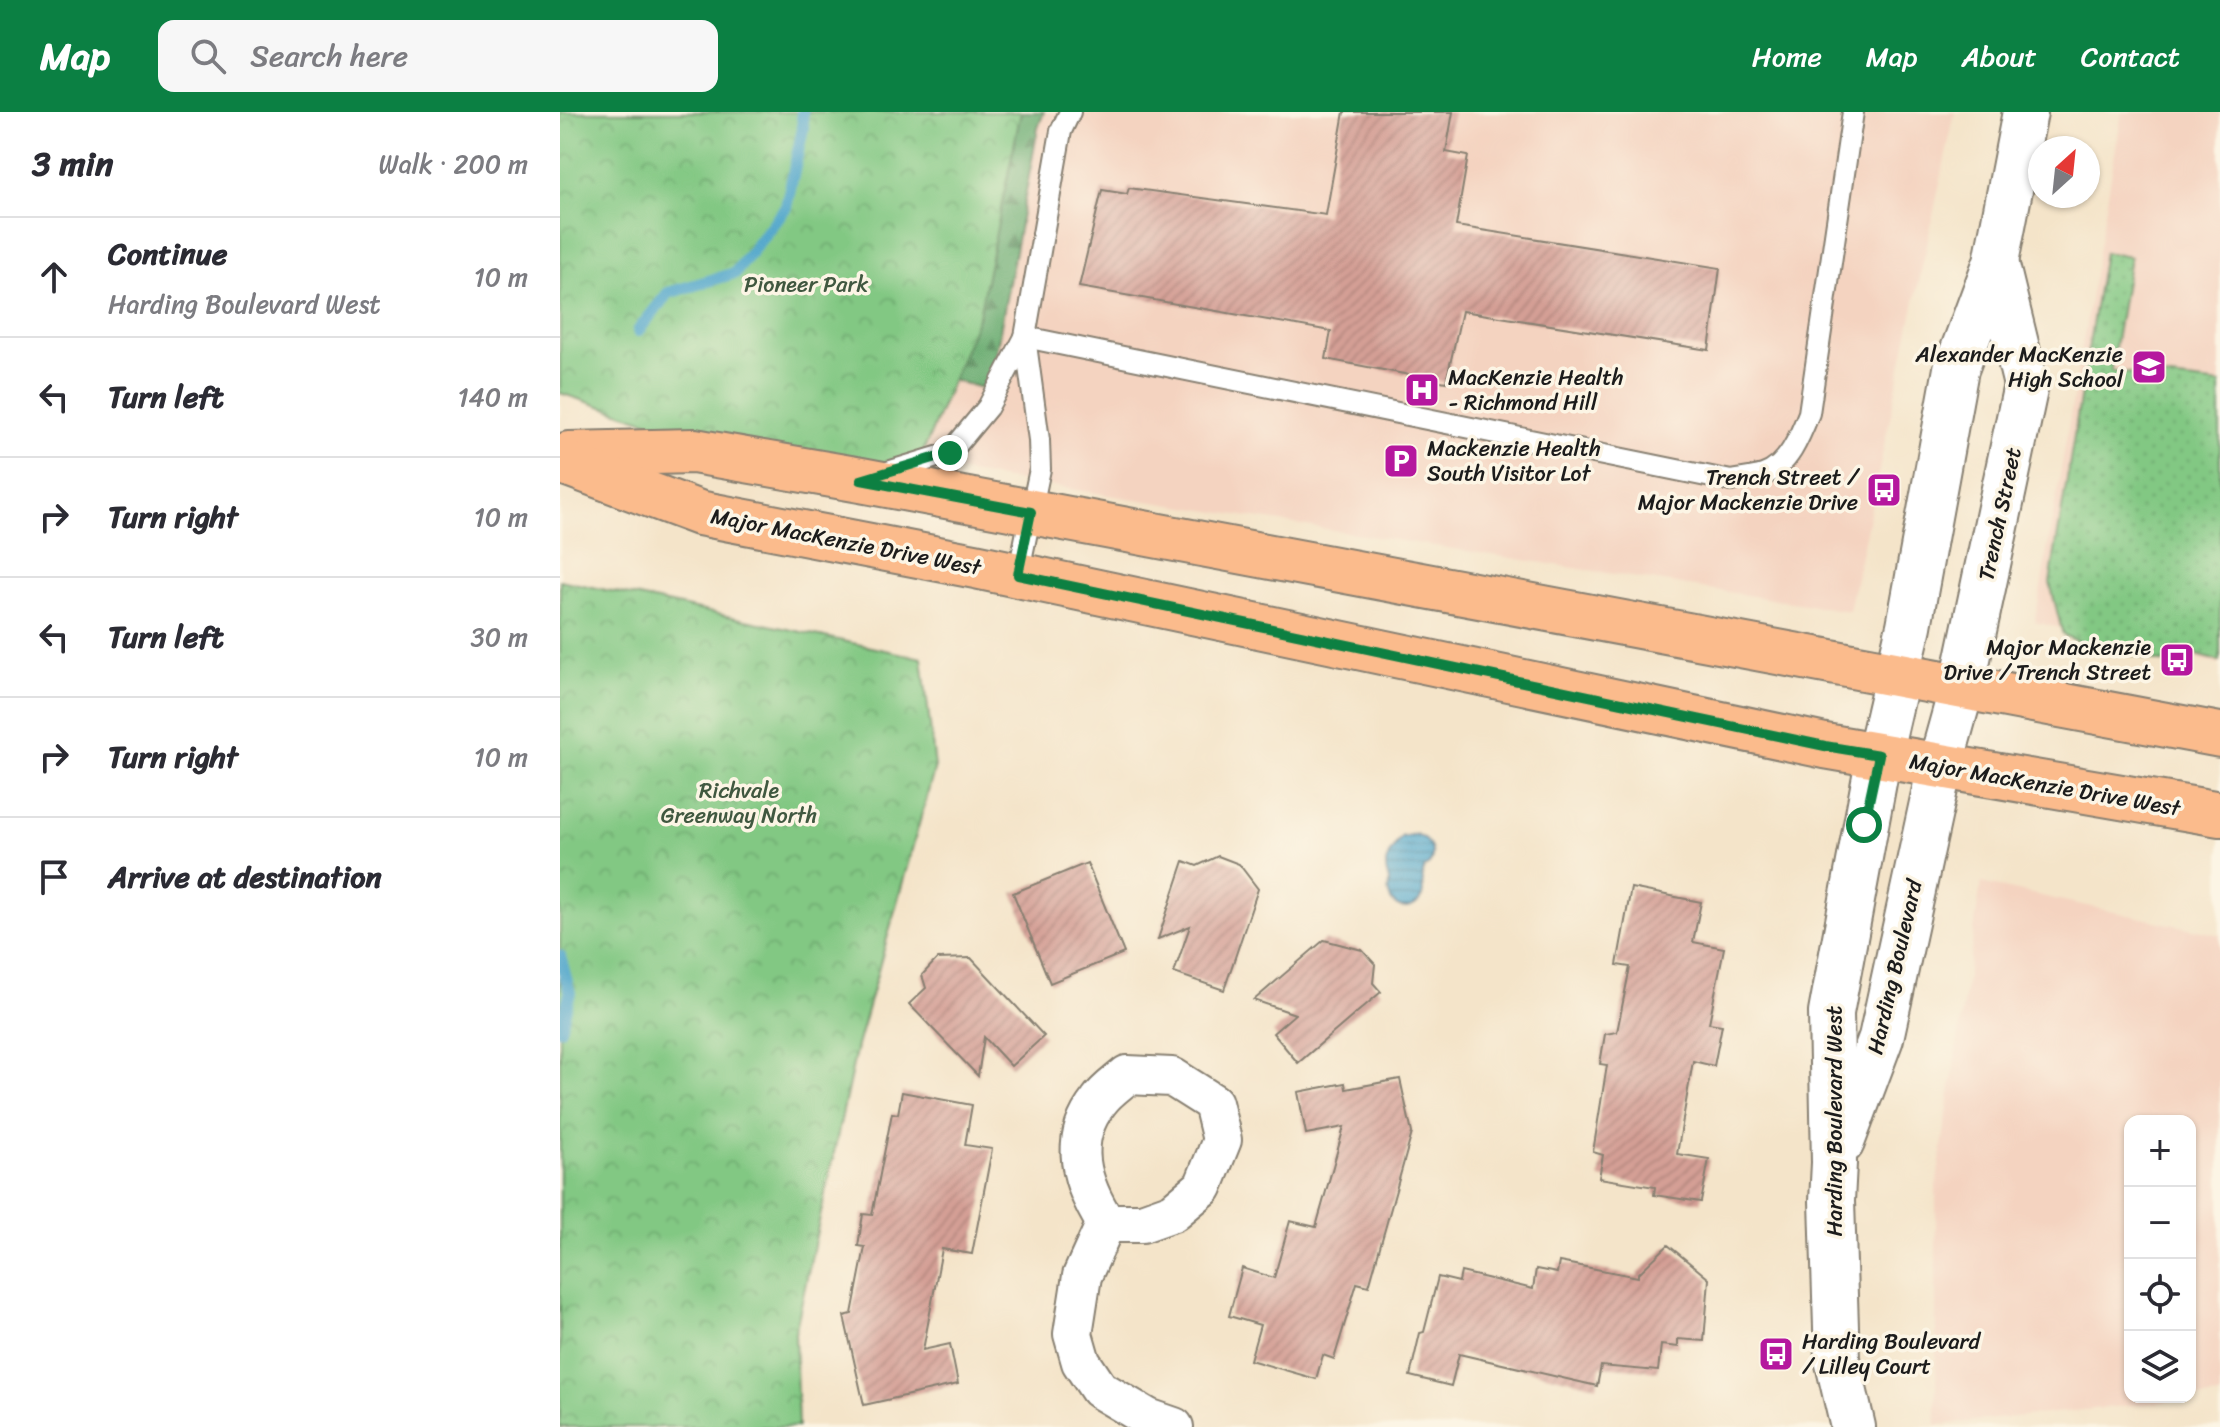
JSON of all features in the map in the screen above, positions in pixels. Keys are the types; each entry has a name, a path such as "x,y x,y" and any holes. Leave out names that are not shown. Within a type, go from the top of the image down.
{"main road":[{"path":"560,454 694,451 2220,735"},
{"name":"Major MacKenzie Drive West","path":"560,461 699,513 1018,575 1825,746 2220,814"}],"street":[{"name":"Trench Street","path":"1898,676 1956,369 1996,262 2025,112"},
{"name":"Trench Street","path":"1940,766 1962,687 2026,385 1996,262"},
{"name":"Harding Boulevard West","path":"1851,1426 1837,1359 1831,1013 1879,755 1898,676"},
{"name":"Harding Boulevard","path":"1834,1163 1881,1038 1940,766"},
{"path":"1106,1223 1082,1276 1073,1334 1081,1362 1099,1389 1148,1418 1174,1427"}],"lane":[{"path":"1018,575 1040,469 1025,337 1061,131 1070,112"},
{"path":"1025,337 1731,481 1767,474 1787,458 1801,435 1809,413 1853,112"},
{"path":"861,480 950,453 988,407 1025,337"}],"shaded area":[{"name":"MacKenzie Health - Richmond Hill","path":"1021,112 1955,112 1849,611 918,465 979,315"},
{"name":"Alexander MacKenzie High School","path":"2122,112 2220,112 2220,665 2035,622"},
{"path":"1981,883 2220,935 2220,1396 2196,1398 2196,1115 2124,1115 2124,1403 2151,1403 1936,1425 1936,1188"}],"green space":[{"name":"Pioneer Park","path":"560,112 1021,112 979,315 918,465 738,451 560,393"},
{"path":"898,112 1044,112 1038,128 989,390 895,365"},
{"path":"2104,252 2130,257 2111,371 2220,384 2220,662 2175,648 2173,665 2082,643 2063,635 2050,583"},
{"name":"Richvale Greenway North","path":"560,580 922,658 935,767 857,1046 795,1333 798,1427 560,1427"}],"water":[{"path":"1415,834 1429,845 1432,858 1423,873 1421,899 1413,906 1402,908 1395,905 1389,895 1386,864 1401,837"}],"building":[{"path":"1344,112 1453,112 1446,152 1468,156 1456,226 1720,268 1709,350 1462,311 1446,382 1326,359 1331,331 1079,287 1102,190 1127,194 1129,188 1326,215"},
{"path":"1218,856 1239,864 1258,889 1224,990 1174,973 1190,926 1158,939 1184,861 1197,866"},
{"path":"1087,863 1124,953 1050,983 1013,893"},
{"path":"1631,888 1701,902 1693,942 1724,948 1709,1023 1722,1025 1714,1066 1693,1061 1677,1154 1709,1159 1701,1202 1654,1195 1655,1187 1599,1178 1603,1155 1593,1152 1607,1065 1600,1064 1605,1034 1617,1032 1630,967 1617,965"},
{"path":"1324,940 1362,950 1375,964 1373,983 1381,992 1298,1063 1273,1033 1295,1014 1254,1000"},
{"path":"971,958 1044,1036 1011,1066 984,1037 978,1076 909,1004 926,988 922,975 937,959"},
{"path":"1400,1079 1412,1133 1369,1286 1357,1283 1334,1359 1323,1355 1316,1379 1250,1360 1260,1325 1229,1316 1242,1268 1274,1278 1290,1221 1316,1227 1344,1127 1306,1134 1298,1092 1345,1083 1346,1089"},
{"path":"902,1092 972,1105 965,1145 992,1149 972,1254 942,1249 923,1350 950,1344 958,1384 864,1405 844,1316 852,1314 865,1247 858,1246 863,1214 872,1215 892,1113 898,1114"},
{"path":"1668,1245 1709,1279 1704,1341 1678,1339 1678,1347 1661,1345 1658,1371 1601,1366 1597,1386 1459,1354 1451,1386 1410,1376 1438,1277 1459,1282 1461,1272 1533,1289 1536,1269 1557,1273 1559,1262 1638,1277"}],"waterway":[{"path":"638,331 668,293 735,273 786,207 803,128 802,112"},
{"path":"560,956 570,993 560,1029"}],"place":[{"name":"Alexander MacKenzie High School","path":"2149,367"},
{"name":"MacKenzie Health - Richmond Hill","path":"1422,390"},
{"name":"Mackenzie Health South Visitor Lot","path":"1401,461"},
{"name":"Trench Street / Major Mackenzie Drive","path":"1884,490"},
{"name":"Major Mackenzie Drive / Trench Street","path":"2177,660"},
{"name":"Harding Boulevard / Lilley Court","path":"1776,1354"}],"route":[{"path":"950,453 861,480 1031,512 1018,575 1879,755 1864,825"}]}
